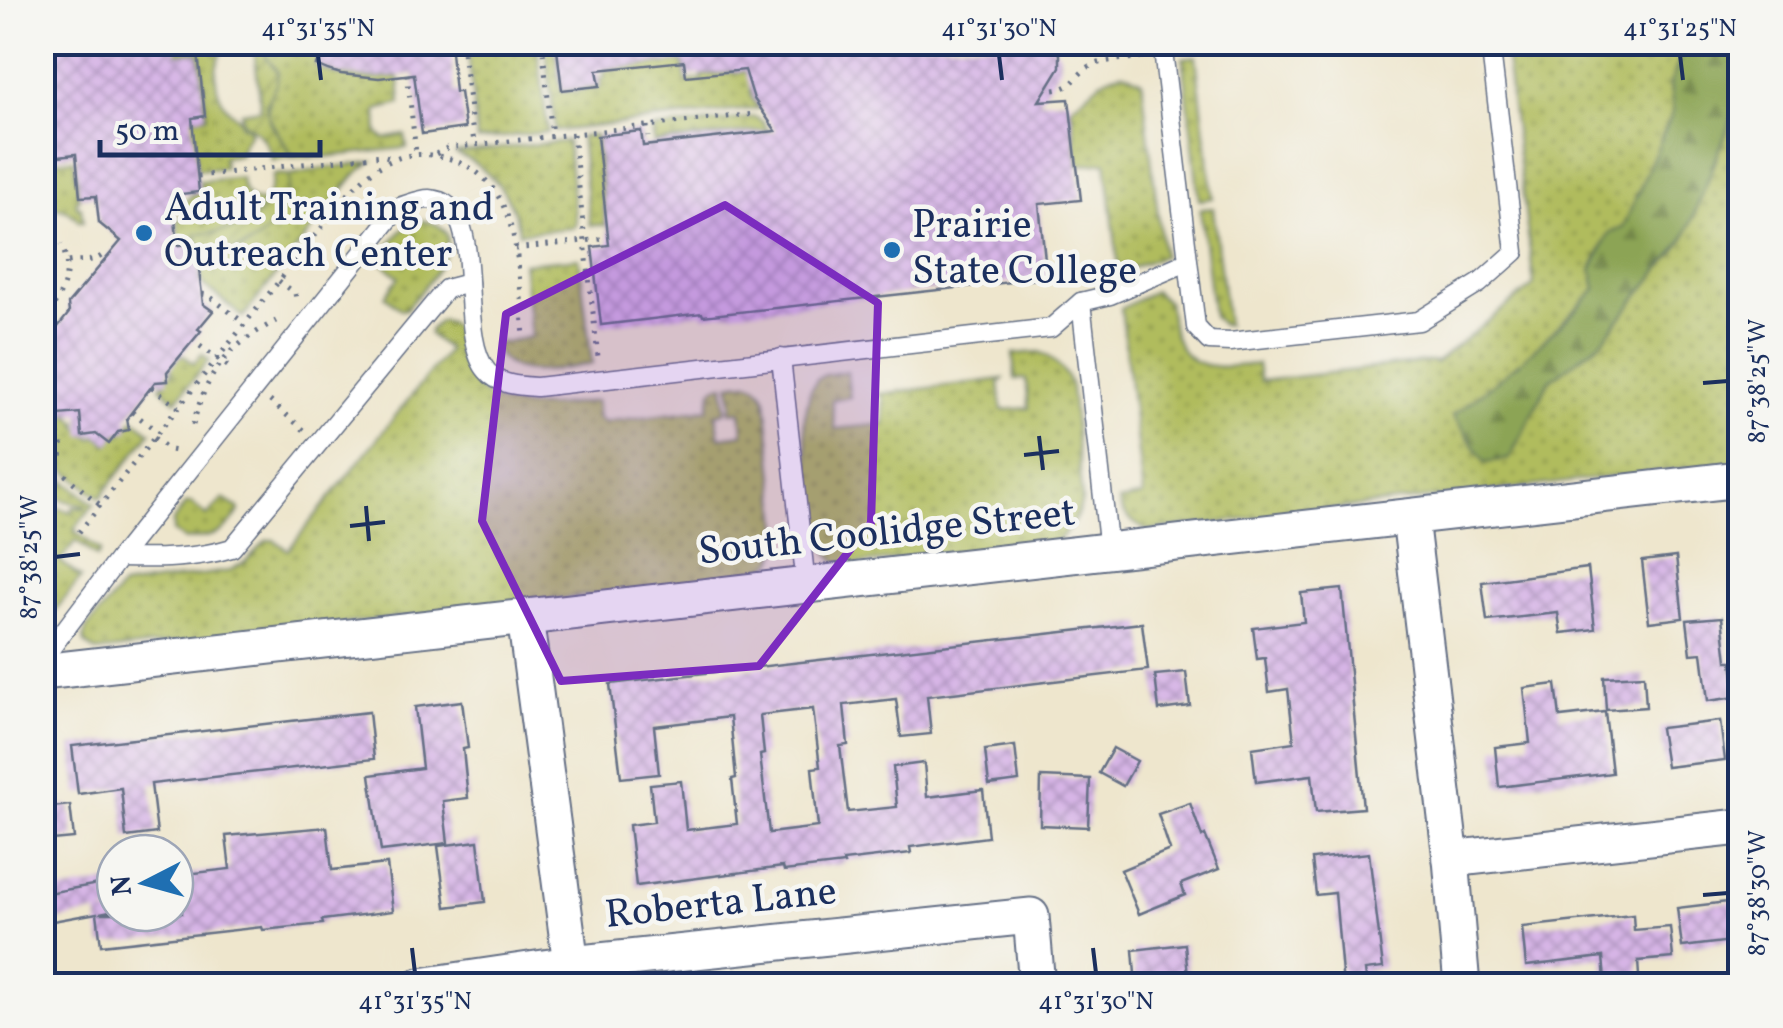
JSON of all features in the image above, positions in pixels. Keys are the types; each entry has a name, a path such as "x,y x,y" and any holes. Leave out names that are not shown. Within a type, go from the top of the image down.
{"street":[{"name":"South Coolidge Street","path":"42,672 1740,479"},
{"path":"1410,518 1462,986"},
{"path":"526,617 571,964"},
{"path":"1450,858 1740,827"},
{"name":"Roberta Lane","path":"420,986 571,964 1031,916 1036,986"}],"lane":[{"path":"1162,42 1196,328 1210,341 1267,339 1418,320 1480,283 1515,252 1490,42"},
{"path":"42,660 400,206 426,198 444,202 458,216 467,240 475,350 488,373 509,385 536,388 1051,328 1081,302 1110,295 1187,262"},
{"path":"119,558 152,559 232,548 446,290 469,283"},
{"path":"1081,302 1110,551"},
{"path":"781,358 806,586"}],"path":[{"path":"462,42 474,145"},
{"path":"542,42 552,136"},
{"path":"1054,90 1074,84 1090,66 1142,58"},
{"path":"407,74 416,153"},
{"path":"434,156 447,148 756,114"},
{"path":"647,126 648,137"},
{"path":"573,134 595,334"},
{"path":"198,176 382,155 394,159"},
{"path":"515,249 609,238"},
{"path":"42,322 55,311 63,286 68,262 61,245"},
{"path":"68,262 92,261 105,253"},
{"path":"279,281 295,293 296,300 290,308"},
{"path":"202,294 208,294 244,324"},
{"path":"192,431 197,408 221,362 259,328 283,317"},
{"path":"200,346 228,367"},
{"path":"152,387 178,408"},
{"path":"268,400 305,430"},
{"path":"132,412 170,450 176,451 184,441"},
{"path":"51,424 58,416"},
{"path":"42,420 51,424 63,451 56,468 42,477"},
{"path":"56,468 100,505"}],"highlighted area":[{"path":"725,205 878,303 871,523 759,666 561,681 482,521 506,314"}],"green space":[{"path":"1687,42 1740,43 1740,98 1685,238 1602,341 1549,381 1509,459 1485,462 1453,415 1527,355 1596,289 1592,270 1609,233 1623,228 1673,111 1670,84"},
{"path":"175,43 229,43 218,63 216,84 224,103 241,125 251,131 240,155 223,157 224,168 197,170 196,159 189,160 184,119 207,116 199,52 176,54"},
{"path":"234,43 262,43 278,73 266,104 270,123 290,157 272,160 262,137 243,123 241,112 261,109 254,47 235,48"},
{"path":"262,43 299,43 320,55 315,66 335,74 366,79 399,77 401,104 377,110 378,133 384,139 405,135 407,148 290,157 269,115 269,99 278,73"},
{"path":"467,43 537,43 548,132 477,140"},
{"path":"545,43 555,43 561,92 600,88 604,70 683,61 686,81 702,80 702,75 759,70 751,94 760,108 555,131"},
{"path":"1504,43 1687,43 1670,84 1673,111 1623,228 1609,234 1592,269 1596,289 1528,357 1453,415 1509,459 1549,381 1602,341 1685,238 1740,98 1740,462 1147,531 1134,522 1122,511 1119,501 1143,496 1121,309 1154,291 1168,302 1177,340 1193,360 1219,366 1257,364 1260,381 1435,363 1534,285"},
{"path":"1196,56 1213,198 1199,200 1183,58"},
{"path":"1124,72 1142,81 1163,256 1119,273 1106,162 1078,165 1071,106 1101,82"},
{"path":"755,117 768,130 654,143 652,129"},
{"path":"595,135 606,225 590,225 580,137"},
{"path":"567,141 576,225 572,228 519,233 512,207 498,184 479,166 455,153"},
{"path":"74,159 77,207 81,207 83,222 66,210 49,208 43,202 43,162"},
{"path":"371,162 355,175 243,317 202,284 200,255 235,251 266,232 286,199 289,175"},
{"path":"273,175 289,175 286,199 275,222 257,240 231,251 199,255 197,234 226,231 250,221 265,202"},
{"path":"241,177 247,195 265,202 251,220 235,229 196,234 196,242 180,244 177,220 182,219 175,203 200,192 200,181"},
{"path":"1213,208 1227,325 1213,317 1200,209"},
{"path":"421,220 439,226 447,235 448,247 434,274 406,309 401,310 385,296 399,277 379,260 402,231"},
{"path":"579,258 592,364 550,371 522,370 510,365 500,357 494,344 531,337 523,263"},
{"path":"439,321 454,327 457,351 466,374 479,390 494,400 513,405 596,401 598,419 603,422 707,409 712,390 724,384 725,412 716,414 720,437 743,434 741,411 730,412 730,384 756,385 766,399 781,543 775,559 759,576 96,652 85,643 86,629 122,587 228,571 245,562 267,540 274,540 288,550 448,350 429,334"},
{"path":"1039,352 1059,366 1071,387 1082,500 1079,512 1057,542 840,566 816,529 804,421 817,379 847,371 850,397 832,400 835,429 885,424 883,397 879,394 1003,379 999,383 1002,410 1029,408 1026,379 1015,379 1013,354"},
{"path":"182,354 194,364 202,354 209,360 176,401 160,387 173,371 169,367"},
{"path":"67,413 93,439 97,436 108,444 134,419 151,432 100,498 61,467 66,446 58,426"},
{"path":"56,473 94,504 74,530 100,551 97,557 76,541 60,561 81,578 43,626 43,504 72,512 73,507 85,506 43,494 43,482"},
{"path":"223,499 239,511 223,531 185,540 173,532 173,521 186,504 191,503 207,516"}],"building":[{"name":"Adult Training and Outreach Center","path":"42,42 175,42 177,55 198,53 205,116 192,118 199,192 172,195 178,245 196,243 203,304 213,311 167,372 168,381 155,382 127,418 129,430 118,432 109,444 96,434 82,436 80,413 59,415 57,394 42,396 42,347 69,313 68,304 121,241 99,223 96,196 80,197 76,154 42,158"},
{"path":"329,42 450,42 455,92 460,92 465,128 422,134 414,74 379,78 328,70 316,65"},
{"path":"556,42 1052,44 1060,54 1060,67 1039,101 1069,99 1081,200 1039,204 1047,278 601,325 592,247 609,245 597,136 641,131 643,146 776,131 754,99 745,70 686,76 684,61 597,70 600,86 562,90"},
{"path":"1676,557 1683,618 1649,622 1642,561"},
{"path":"1588,568 1595,629 1561,633 1558,613 1487,621 1482,582"},
{"path":"1342,589 1363,808 1316,812 1312,775 1256,782 1252,748 1294,742 1288,689 1269,692 1265,658 1257,659 1253,628 1304,622 1301,593"},
{"path":"1722,617 1736,697 1708,701 1702,653 1691,654 1687,620"},
{"path":"1142,623 1148,670 927,696 931,734 901,737 896,699 844,705 848,745 840,746 848,812 897,807 893,767 924,763 927,797 983,790 988,837 910,847 911,853 843,861 844,864 784,871 783,867 636,886 629,825 654,822 650,784 681,781 686,830 737,824 730,717 654,726 659,774 621,778 610,684","holes":["813,709 820,767 812,768 818,827 769,833 760,755 764,754 760,715"]},
{"path":"1186,672 1190,706 1159,710 1155,675"},
{"path":"1644,675 1646,707 1606,710 1604,677"},
{"path":"1556,684 1560,717 1605,712 1612,773 1499,787 1495,747 1530,743 1524,688"},
{"path":"462,701 468,748 463,749 468,798 443,801 448,843 381,851 370,775 422,768 415,707"},
{"path":"369,712 374,759 151,784 157,833 126,833 121,788 78,794 72,746"},
{"path":"1720,721 1725,760 1666,767 1660,728"},
{"path":"1015,746 1019,781 989,785 985,750"},
{"path":"1113,748 1137,761 1123,786 1099,773"},
{"path":"1041,777 1090,779 1088,827 1040,825"},
{"path":"1190,803 1219,869 1181,884 1185,895 1139,914 1121,870 1170,850 1158,814"},
{"path":"70,805 74,838 42,841 42,808"},
{"path":"327,827 332,870 387,864 393,911 322,920 323,924 101,945 100,933 195,933 195,873 230,869 226,836"},
{"path":"478,841 485,902 446,907 438,846"},
{"path":"1369,853 1383,968 1365,970 1367,986 1343,986 1335,893 1316,895 1312,859"},
{"path":"95,885 95,913 42,923 42,894"},
{"path":"1736,901 1740,940 1682,947 1677,908"},
{"path":"1633,915 1634,930 1670,927 1673,958 1638,961 1639,976 1605,980 1603,957 1526,966 1522,927"},
{"path":"1185,944 1189,986 1136,986 1133,950"}],"place":[{"name":"Adult Training and Outreach Center","path":"144,233"},
{"name":"Prairie State College","path":"892,250"}]}
